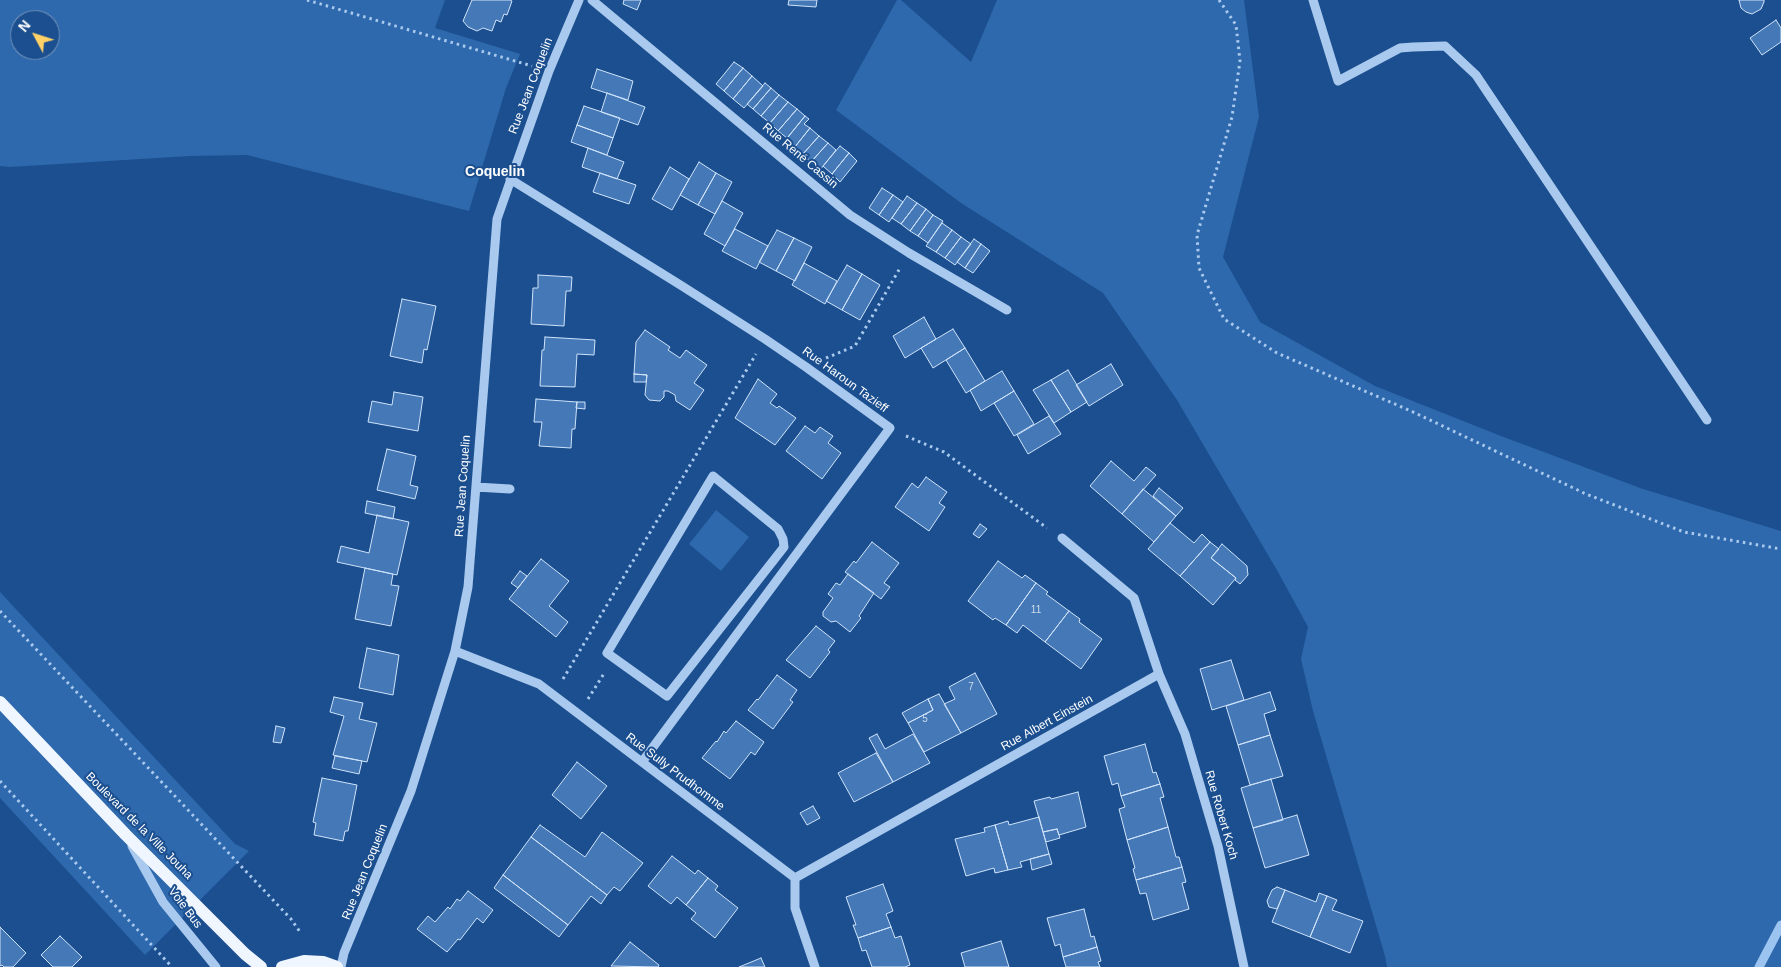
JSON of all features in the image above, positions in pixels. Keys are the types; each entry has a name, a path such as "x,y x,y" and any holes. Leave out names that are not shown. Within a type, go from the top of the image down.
{"main road":[{"name":"Boulevard de la Ville Jouha","path":"0,702 126,835 245,954 261,967"},
{"path":"282,967 304,961 323,962 336,967"}],"street":[{"name":"Rue Jean Coquelin","path":"341,967 344,952 411,791 455,651 468,587 496,219 549,71 579,0"},
{"name":"Rue René Cassin","path":"592,0 850,215 909,253 1007,310"},
{"path":"1313,0 1338,81 1400,48 1413,47 1445,46 1476,75 1707,420"},
{"name":"Rue Haroun Tazieff","path":"510,179 806,366 890,428 642,762"},
{"path":"713,476 778,529 783,539 784,547 667,696 614,658 607,653 713,476"},
{"path":"476,486 510,489"},
{"path":"1062,538 1134,598 1159,674"},
{"name":"Rue Sully Prudhomme","path":"455,651 539,684 795,878"},
{"name":"Rue Albert Einstein","path":"795,878 1159,674"},
{"name":"Rue Robert Koch","path":"1159,674 1185,734 1218,846 1244,967"},
{"name":"Voie Bus","path":"126,835 163,902 216,967"},
{"path":"795,878 795,908 815,967"}],"path":[{"path":"307,0 549,71"},
{"path":"1219,0 1236,25 1240,61 1232,117 1197,235 1199,268 1224,319 1277,354 1411,411 1586,494 1684,532 1781,549"},
{"path":"806,366 855,346 909,253"},
{"path":"554,695 764,339"},
{"path":"890,428 944,452 1062,538"},
{"path":"0,611 291,919 300,932"},
{"path":"579,714 614,658"},
{"path":"0,781 172,967"}],"shaded area":[{"path":"0,0 445,0 435,28 520,54 506,88 469,211 247,155 190,156 10,167 0,166"},
{"path":"897,0 901,0 971,62 997,0 1244,0 1259,117 1223,257 1260,322 1375,386 1643,489 1781,531 1781,967 1387,967 1313,711 1301,659 1308,627 1278,572 1177,400 1103,293 961,203 836,110"},
{"path":"716,510 749,537 721,571 689,544"},
{"path":"0,592 235,844 249,851 145,955 0,798"}],"building":[{"path":"472,0 512,1 507,15 504,14 501,22 496,20 492,31 483,28 477,31 468,27 463,21"},
{"path":"624,0 641,0 637,10 623,4"},
{"path":"789,0 817,0 816,7 788,5"},
{"path":"1739,0 1764,0 1764,2 1761,9 1752,14 1741,8"},
{"path":"1776,20 1781,28 1781,42 1762,55 1750,38"},
{"path":"734,62 743,68 724,91 716,84"},
{"path":"743,68 752,76 733,99 724,91"},
{"path":"597,69 633,81 628,100 591,88"},
{"path":"752,76 763,86 744,108 733,99"},
{"path":"765,83 771,88 753,109 747,104"},
{"path":"771,88 779,95 761,116 753,109"},
{"path":"607,93 645,107 638,125 601,112"},
{"path":"779,95 788,102 770,123 761,116"},
{"path":"788,102 797,109 778,131 770,123"},
{"path":"584,106 620,118 613,138 577,125"},
{"path":"797,109 805,116 787,138 778,131"},
{"path":"805,116 809,119 804,124 810,128 794,148 785,141"},
{"path":"577,125 613,138 607,155 571,142"},
{"path":"810,128 819,136 802,155 794,148"},
{"path":"819,136 828,143 811,162 802,155"},
{"path":"828,143 836,150 820,170 811,162"},
{"path":"840,146 849,153 832,174 823,166"},
{"path":"588,148 624,162 617,179 582,167"},
{"path":"849,153 857,161 840,182 832,174"},
{"path":"699,162 716,173 698,205 680,195"},
{"path":"670,167 689,179 672,210 652,199"},
{"path":"600,173 636,185 629,204 593,192"},
{"path":"716,173 732,182 715,214 698,205"},
{"path":"882,188 893,195 879,215 869,208"},
{"path":"893,195 903,202 889,222 879,215"},
{"path":"907,196 917,203 901,224 892,218"},
{"path":"722,201 743,213 725,246 704,234"},
{"path":"917,203 926,209 910,231 901,224"},
{"path":"926,209 933,215 918,236 910,231"},
{"path":"933,215 943,221 928,243 918,236"},
{"path":"942,223 952,230 936,252 926,246"},
{"path":"735,229 768,246 756,269 722,251"},
{"path":"777,230 794,238 776,271 759,262"},
{"path":"952,230 961,237 945,258 936,252"},
{"path":"961,237 971,244 955,265 945,258"},
{"path":"794,238 812,247 795,281 776,271"},
{"path":"974,239 981,244 965,268 957,262"},
{"path":"981,244 990,251 973,273 965,268"},
{"path":"804,263 837,281 825,304 792,285"},
{"path":"847,265 862,274 842,310 826,301"},
{"path":"862,274 880,285 860,320 842,310"},
{"path":"538,275 572,277 571,291 566,291 564,326 531,324 533,288 538,288"},
{"path":"402,299 436,306 427,350 424,349 422,363 390,356"},
{"path":"924,317 936,339 905,358 893,336"},
{"path":"953,329 965,348 933,368 921,348"},
{"path":"645,330 670,347 668,350 680,358 686,350 707,365 694,383 704,390 690,410 676,401 675,395 668,391 664,391 664,397 660,401 649,400 645,395 647,375 634,374 636,342"},
{"path":"545,337 595,340 594,355 577,354 575,387 540,386 542,350 544,350"},
{"path":"965,348 985,381 966,393 946,360"},
{"path":"1111,364 1123,385 1089,406 1076,385"},
{"path":"1068,370 1087,402 1071,412 1051,380"},
{"path":"1002,371 1014,391 981,411 970,390"},
{"path":"634,374 647,375 646,382 634,382"},
{"path":"758,379 777,394 770,403 777,408 779,406 796,418 775,445 735,418"},
{"path":"1051,380 1071,412 1054,423 1033,390"},
{"path":"1014,391 1034,424 1014,436 994,403"},
{"path":"394,392 423,397 418,431 368,422 372,401 392,405"},
{"path":"536,399 577,402 575,429 572,429 571,448 539,446 542,422 534,422"},
{"path":"577,402 585,402 585,409 576,408"},
{"path":"1049,416 1061,434 1028,454 1017,435"},
{"path":"805,426 815,433 820,427 833,436 828,443 841,453 822,479 786,451"},
{"path":"387,449 416,456 410,485 418,487 415,499 377,490"},
{"path":"1111,461 1134,481 1146,467 1156,475 1122,514 1090,486"},
{"path":"926,477 947,492 939,503 945,507 929,531 895,507 912,483 918,488"},
{"path":"1159,488 1183,508 1176,516 1153,496"},
{"path":"1143,489 1176,516 1154,542 1122,514"},
{"path":"367,501 395,507 393,519 365,513"},
{"path":"377,515 409,522 397,575 337,562 341,546 369,553"},
{"path":"1170,523 1194,543 1202,534 1210,542 1180,576 1148,549"},
{"path":"980,524 987,529 979,538 973,534"},
{"path":"872,542 899,563 884,583 890,587 881,599 845,572 854,561 856,563"},
{"path":"1210,542 1219,549 1211,558 1236,578 1213,605 1180,576"},
{"path":"1222,544 1247,566 1248,575 1240,584 1235,580 1236,578 1211,558"},
{"path":"541,559 569,581 549,606 568,622 556,637 509,599"},
{"path":"998,561 1022,578 1025,575 1036,583 1006,625 995,618 993,620 968,601"},
{"path":"365,568 393,574 391,585 399,586 391,626 355,619"},
{"path":"520,571 527,576 518,588 511,583"},
{"path":"848,574 874,593 859,616 861,618 850,632 836,621 831,622 823,616 823,612 833,598 828,594 836,583 840,585"},
{"path":"1036,583 1048,592 1046,594 1069,611 1045,642 1023,625 1017,633 1006,625"},
{"path":"1069,611 1080,619 1079,622 1102,639 1081,669 1045,642"},
{"path":"816,626 835,641 828,650 830,652 810,678 786,660"},
{"path":"367,648 399,655 393,695 359,688"},
{"path":"1231,660 1244,700 1212,710 1200,669"},
{"path":"975,673 997,714 961,733 944,704 955,699 949,687"},
{"path":"777,675 797,690 790,700 793,702 773,729 748,710"},
{"path":"1270,692 1276,710 1264,714 1270,735 1238,745 1226,706"},
{"path":"939,694 961,733 924,752 908,723 933,710 928,699"},
{"path":"334,697 363,703 359,719 377,723 367,762 333,755 344,716 330,712"},
{"path":"928,699 933,710 908,723 902,713"},
{"path":"736,721 764,742 755,755 751,752 730,779 702,758 717,742 724,731 726,733"},
{"path":"276,726 285,728 281,743 273,742"},
{"path":"877,734 885,749 913,734 930,763 893,782 869,738"},
{"path":"1270,735 1283,776 1250,785 1238,745"},
{"path":"1145,744 1153,773 1156,772 1160,784 1121,796 1118,783 1112,785 1104,756"},
{"path":"876,753 893,782 854,802 838,773"},
{"path":"335,756 362,761 359,774 332,768"},
{"path":"577,762 607,786 581,819 552,795"},
{"path":"322,778 357,785 348,831 345,831 343,841 314,835 316,823 313,822"},
{"path":"1271,779 1283,820 1253,828 1241,788"},
{"path":"1160,784 1164,797 1160,798 1168,827 1127,840 1119,809 1125,807 1121,796"},
{"path":"1078,792 1086,827 1059,835 1057,829 1043,832 1034,801"},
{"path":"813,806 820,818 807,825 800,813"},
{"path":"1297,815 1309,855 1265,868 1253,828"},
{"path":"1039,817 1049,854 1020,862 1022,867 1008,870 995,825 1008,821 1009,825"},
{"path":"540,825 585,857 602,832 643,863 620,891 614,887 607,895 531,837"},
{"path":"995,825 1008,870 995,873 994,868 966,876 955,839 985,832 984,828"},
{"path":"1168,827 1176,857 1179,857 1182,867 1136,880 1133,869 1135,868 1127,840"},
{"path":"1057,829 1060,838 1046,842 1043,832"},
{"path":"531,837 607,895 601,904 591,896 568,925 503,875"},
{"path":"1049,854 1052,864 1032,870 1030,859"},
{"path":"672,856 695,874 698,870 708,878 686,905 677,897 671,904 648,886"},
{"path":"1182,867 1186,882 1182,883 1189,909 1153,920 1146,893 1140,894 1136,880"},
{"path":"503,875 568,925 559,937 494,888"},
{"path":"708,878 718,886 715,890 738,908 715,938 691,919 696,913 686,905"},
{"path":"883,884 893,911 886,914 891,927 858,938 853,925 856,925 846,897"},
{"path":"1277,887 1285,890 1277,909 1269,907 1267,901 1272,890"},
{"path":"1285,890 1316,902 1319,893 1327,896 1310,937 1272,922"},
{"path":"468,891 493,910 483,923 477,918 460,940 458,939 447,952 417,929 428,916 435,922 448,907 450,909 457,899 460,901"},
{"path":"1327,896 1337,900 1332,910 1363,921 1350,953 1310,937"},
{"path":"1084,909 1091,937 1094,936 1097,947 1063,957 1060,944 1055,946 1047,918"},
{"path":"0,927 26,953 13,967 0,966"},
{"path":"891,927 895,938 901,936 910,965 905,967 872,967 866,950 862,951 858,938"},
{"path":"60,936 82,957 72,967 53,967 41,955"},
{"path":"1001,941 1009,967 965,967 961,953"},
{"path":"630,942 659,965 658,967 611,966"},
{"path":"1097,947 1101,961 1098,962 1100,967 1066,967 1063,957"},
{"path":"761,958 765,967 739,967"}],"waterway":[{"path":"1759,967 1781,925"}],"district":[{"name":"Coquelin","path":"495,172"}]}
